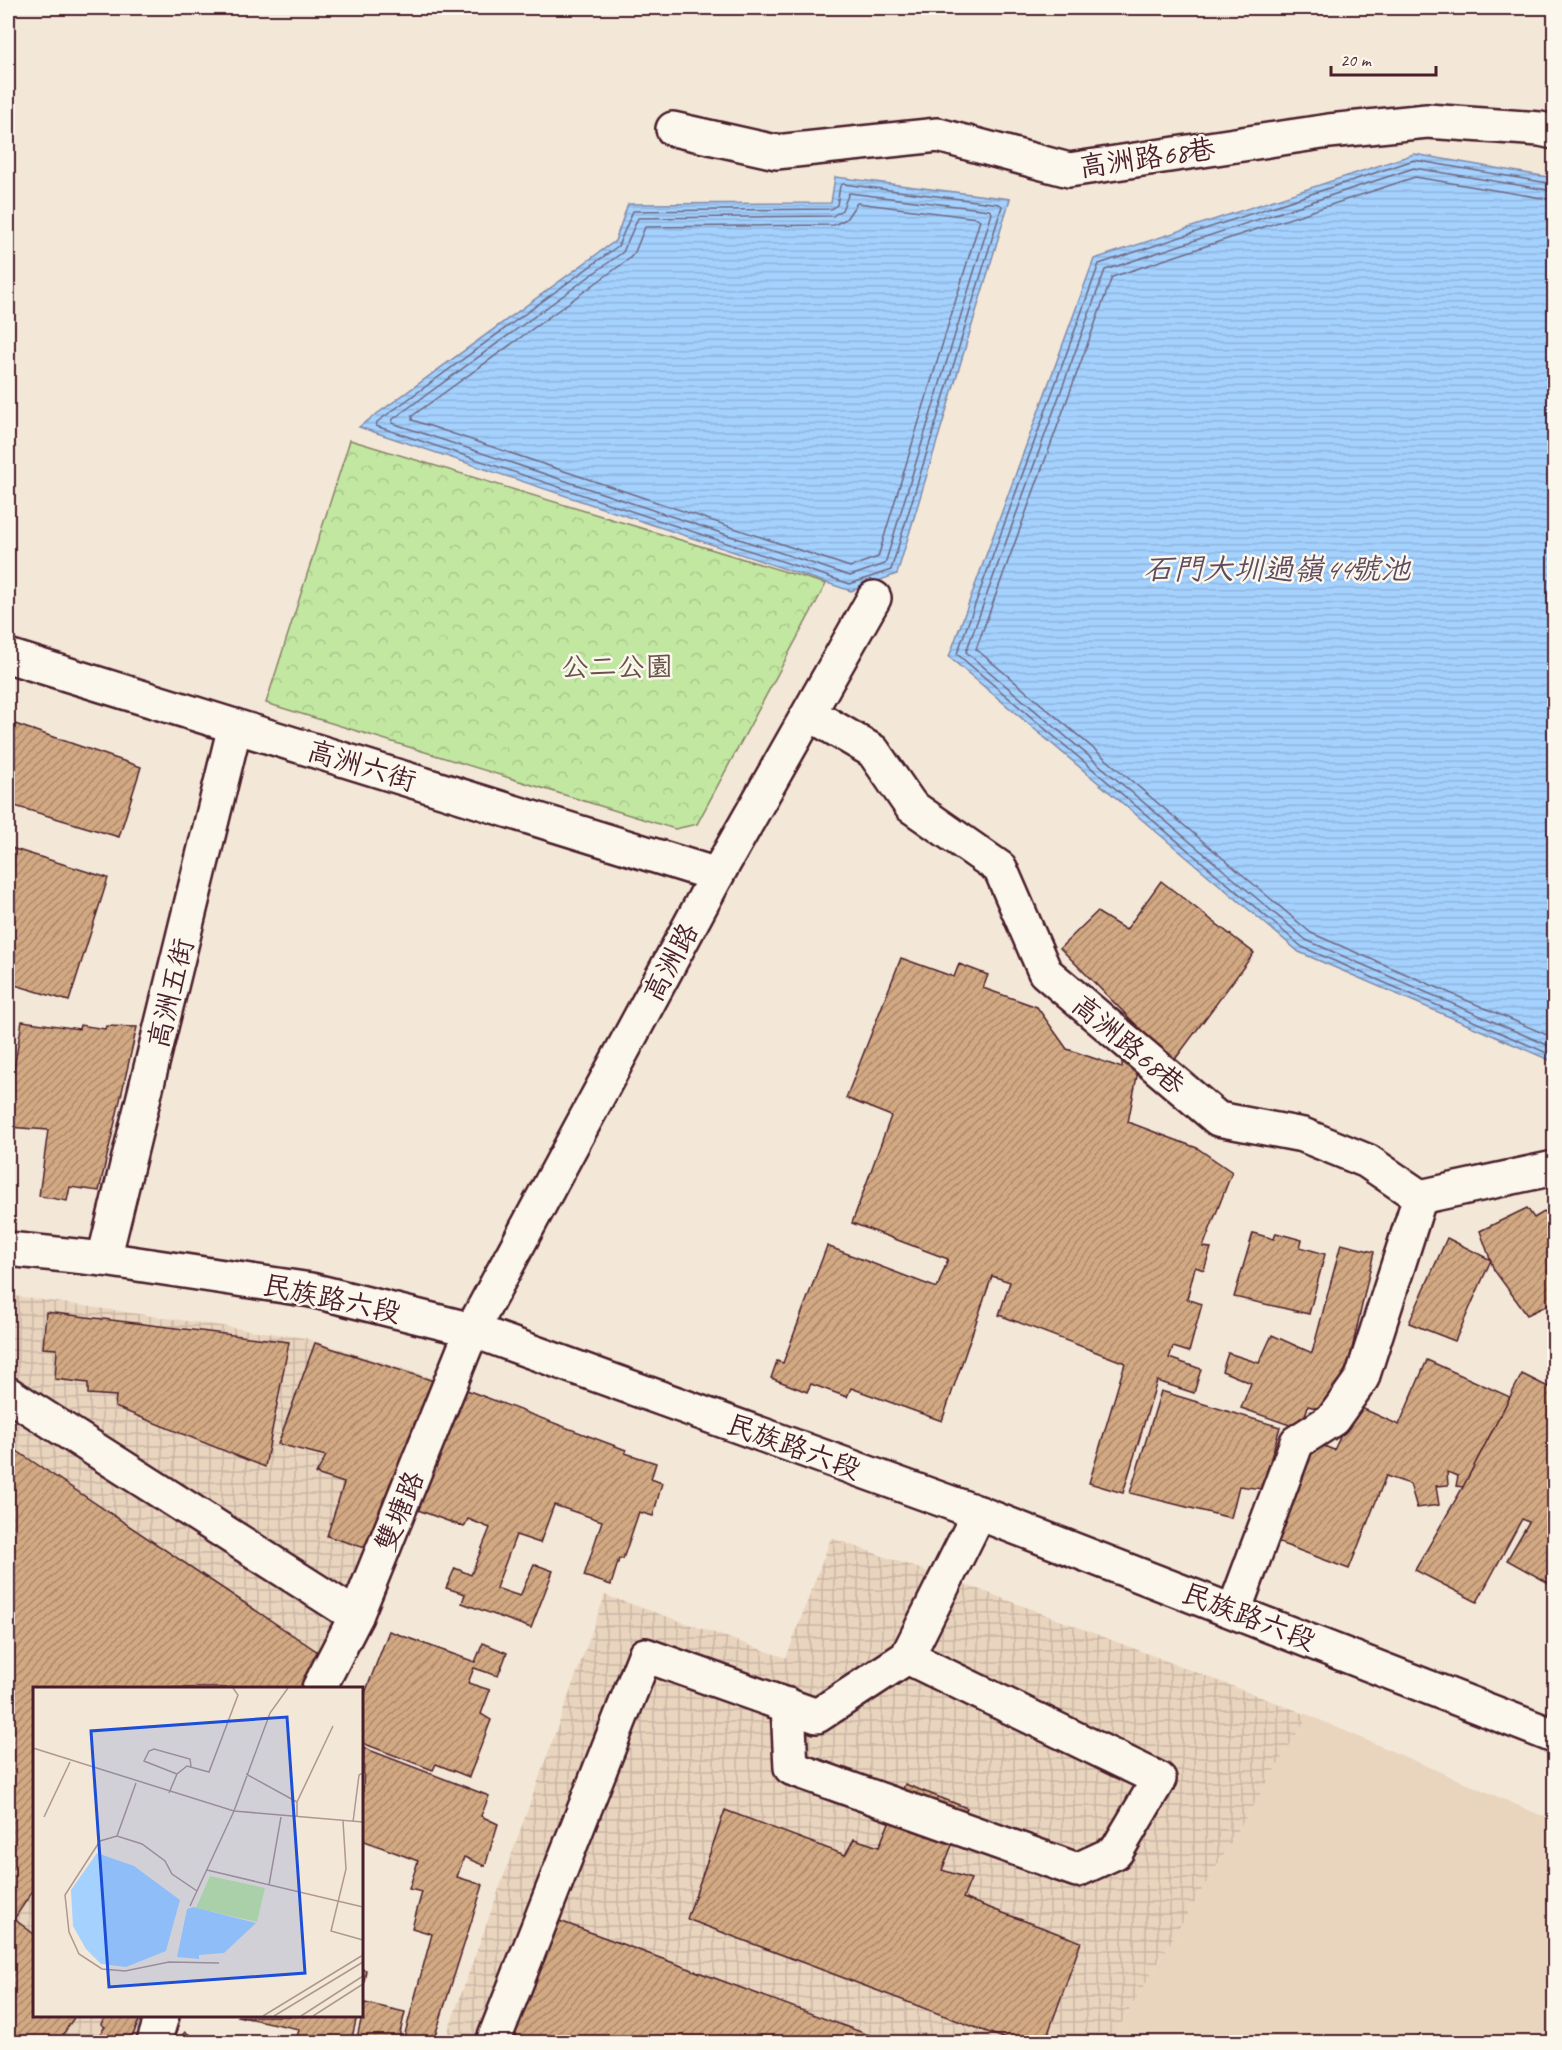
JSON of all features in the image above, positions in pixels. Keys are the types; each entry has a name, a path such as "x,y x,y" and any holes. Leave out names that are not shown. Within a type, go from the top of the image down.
{"street":[{"name":"高洲路68巷","path":"673,129 776,152 938,135 1069,170 1329,131 1427,121 1554,132"},
{"name":"高洲路","path":"472,1330 717,875 874,598"},
{"name":"高洲六街","path":"8,656 717,875"},
{"name":"高洲路68巷","path":"810,714 873,751 911,806 1000,868 1045,972 1218,1119 1303,1135 1367,1161 1420,1197"},
{"name":"高洲五街","path":"104,1259 236,726"},
{"path":"1234,1611 1297,1442 1333,1419 1362,1378 1420,1197 1554,1168"},
{"name":"民族路六段","path":"8,1249 104,1259 311,1290 472,1330 979,1513 1554,1736"},
{"name":"雙塘路","path":"321,1687 356,1616 472,1330"},
{"path":"8,1394 356,1616"},
{"path":"493,2043 645,1655 817,1716 907,1657 979,1513"},
{"path":"788,1705 791,1768 1077,1870 1116,1852 1159,1779 907,1657"},
{"path":"154,2043 162,2017"}],"shaded area":[{"path":"8,1295 305,1338 439,1380 352,1594 303,1687 33,1687 33,2017 145,2017 138,2042 8,2042"},
{"path":"831,1538 986,1592 1308,1715 1110,2042 444,2042 605,1595 786,1658"},
{"path":"1308,1715 1554,1821 1554,2042 1110,2042"}],"green space":[{"name":"公二公園","path":"350,440 826,584 697,824 675,829 266,703"}],"water":[{"name":"石門大圳過嶺44號池","path":"1414,154 1554,178 1554,1062 1299,952 949,657 1094,259"},
{"path":"835,177 1010,199 897,574 851,591 359,427 615,241 628,204 831,203"}],"building":[{"path":"15,724 141,767 119,837 8,804 8,747"},
{"path":"8,847 108,878 69,1001 8,983"},
{"path":"1161,881 1254,953 1173,1062 1060,948 1097,912 1126,930"},
{"path":"901,958 954,977 959,964 988,975 983,988 1037,1007 1067,1049 1122,1068 1122,1061 1133,1063 1138,1071 1128,1122 1197,1148 1232,1172 1203,1247 1211,1248 1204,1270 1195,1267 1187,1299 1202,1304 1189,1352 1173,1347 1169,1358 1201,1369 1194,1393 1157,1381 1123,1493 1089,1483 1125,1363 999,1315 1010,1282 992,1276 942,1421 851,1388 847,1397 811,1384 807,1392 771,1378 777,1361 783,1363 827,1246 937,1288 948,1259 852,1223 891,1116 846,1098"},
{"path":"22,1021 79,1029 80,1025 105,1029 106,1026 137,1027 99,1191 70,1187 67,1201 39,1196 48,1130 8,1127 8,1069 14,1069"},
{"path":"1554,1206 1554,1302 1527,1315 1494,1270 1480,1231 1527,1208 1534,1218"},
{"path":"1253,1233 1274,1239 1276,1233 1302,1240 1300,1247 1325,1254 1309,1314 1234,1297"},
{"path":"1447,1238 1491,1260 1455,1341 1409,1323"},
{"path":"1341,1244 1374,1252 1350,1358 1328,1411 1308,1406 1301,1429 1241,1408 1251,1383 1222,1371 1228,1353 1259,1363 1272,1335 1312,1353"},
{"path":"46,1312 289,1342 265,1467 115,1407 116,1396 88,1394 88,1383 55,1379 57,1349 43,1348"},
{"path":"315,1343 434,1381 372,1550 327,1536 344,1483 316,1474 326,1456 278,1444"},
{"path":"1427,1360 1510,1397 1463,1487 1456,1486 1458,1476 1447,1472 1448,1485 1436,1486 1439,1505 1417,1508 1410,1484 1386,1476 1349,1569 1269,1539 1307,1439 1334,1450 1355,1405 1399,1425"},
{"path":"1522,1374 1554,1390 1554,1586 1507,1560 1529,1522 1522,1519 1477,1602 1415,1570 1463,1487"},
{"path":"464,1389 626,1450 625,1453 656,1463 651,1479 662,1483 653,1516 639,1512 623,1559 619,1559 611,1585 584,1576 602,1521 554,1505 540,1543 516,1535 496,1588 520,1596 534,1564 553,1571 531,1628 462,1603 465,1594 446,1588 455,1568 471,1575 490,1528 468,1519 464,1527 418,1510"},
{"path":"1161,1391 1280,1427 1262,1489 1239,1486 1231,1518 1130,1493"},
{"path":"8,1445 318,1652 301,1687 33,1687 33,1890 14,1919 33,1933 33,2017 74,2017 58,2042 8,2042"},
{"path":"389,1631 475,1662 483,1643 507,1653 498,1676 474,1668 468,1683 490,1690 481,1714 491,1720 469,1777 436,1764 433,1770 363,1743 363,1698"},
{"path":"364,1748 489,1796 481,1816 498,1824 485,1866 464,1857 457,1877 483,1885 433,2042 403,2041 432,1934 412,1928 422,1892 409,1889 418,1861 363,1840"},
{"path":"905,1784 967,1808 942,1870 971,1879 963,1898 1081,1942 1045,2042 1014,2042 687,1919 725,1810 845,1855 854,1839 879,1847"},
{"path":"557,1920 888,2042 511,2042"},
{"path":"363,1969 366,1970 363,1987"},
{"path":"365,2003 405,2012 398,2042 356,2042"},
{"path":"105,2017 141,2017 130,2042 94,2042 105,2027 101,2024"},
{"path":"242,2017 357,2017 351,2042 296,2042 299,2029"},
{"path":"185,2032 202,2042 176,2042"},
{"path":"224,2035 237,2042 218,2042"}]}
